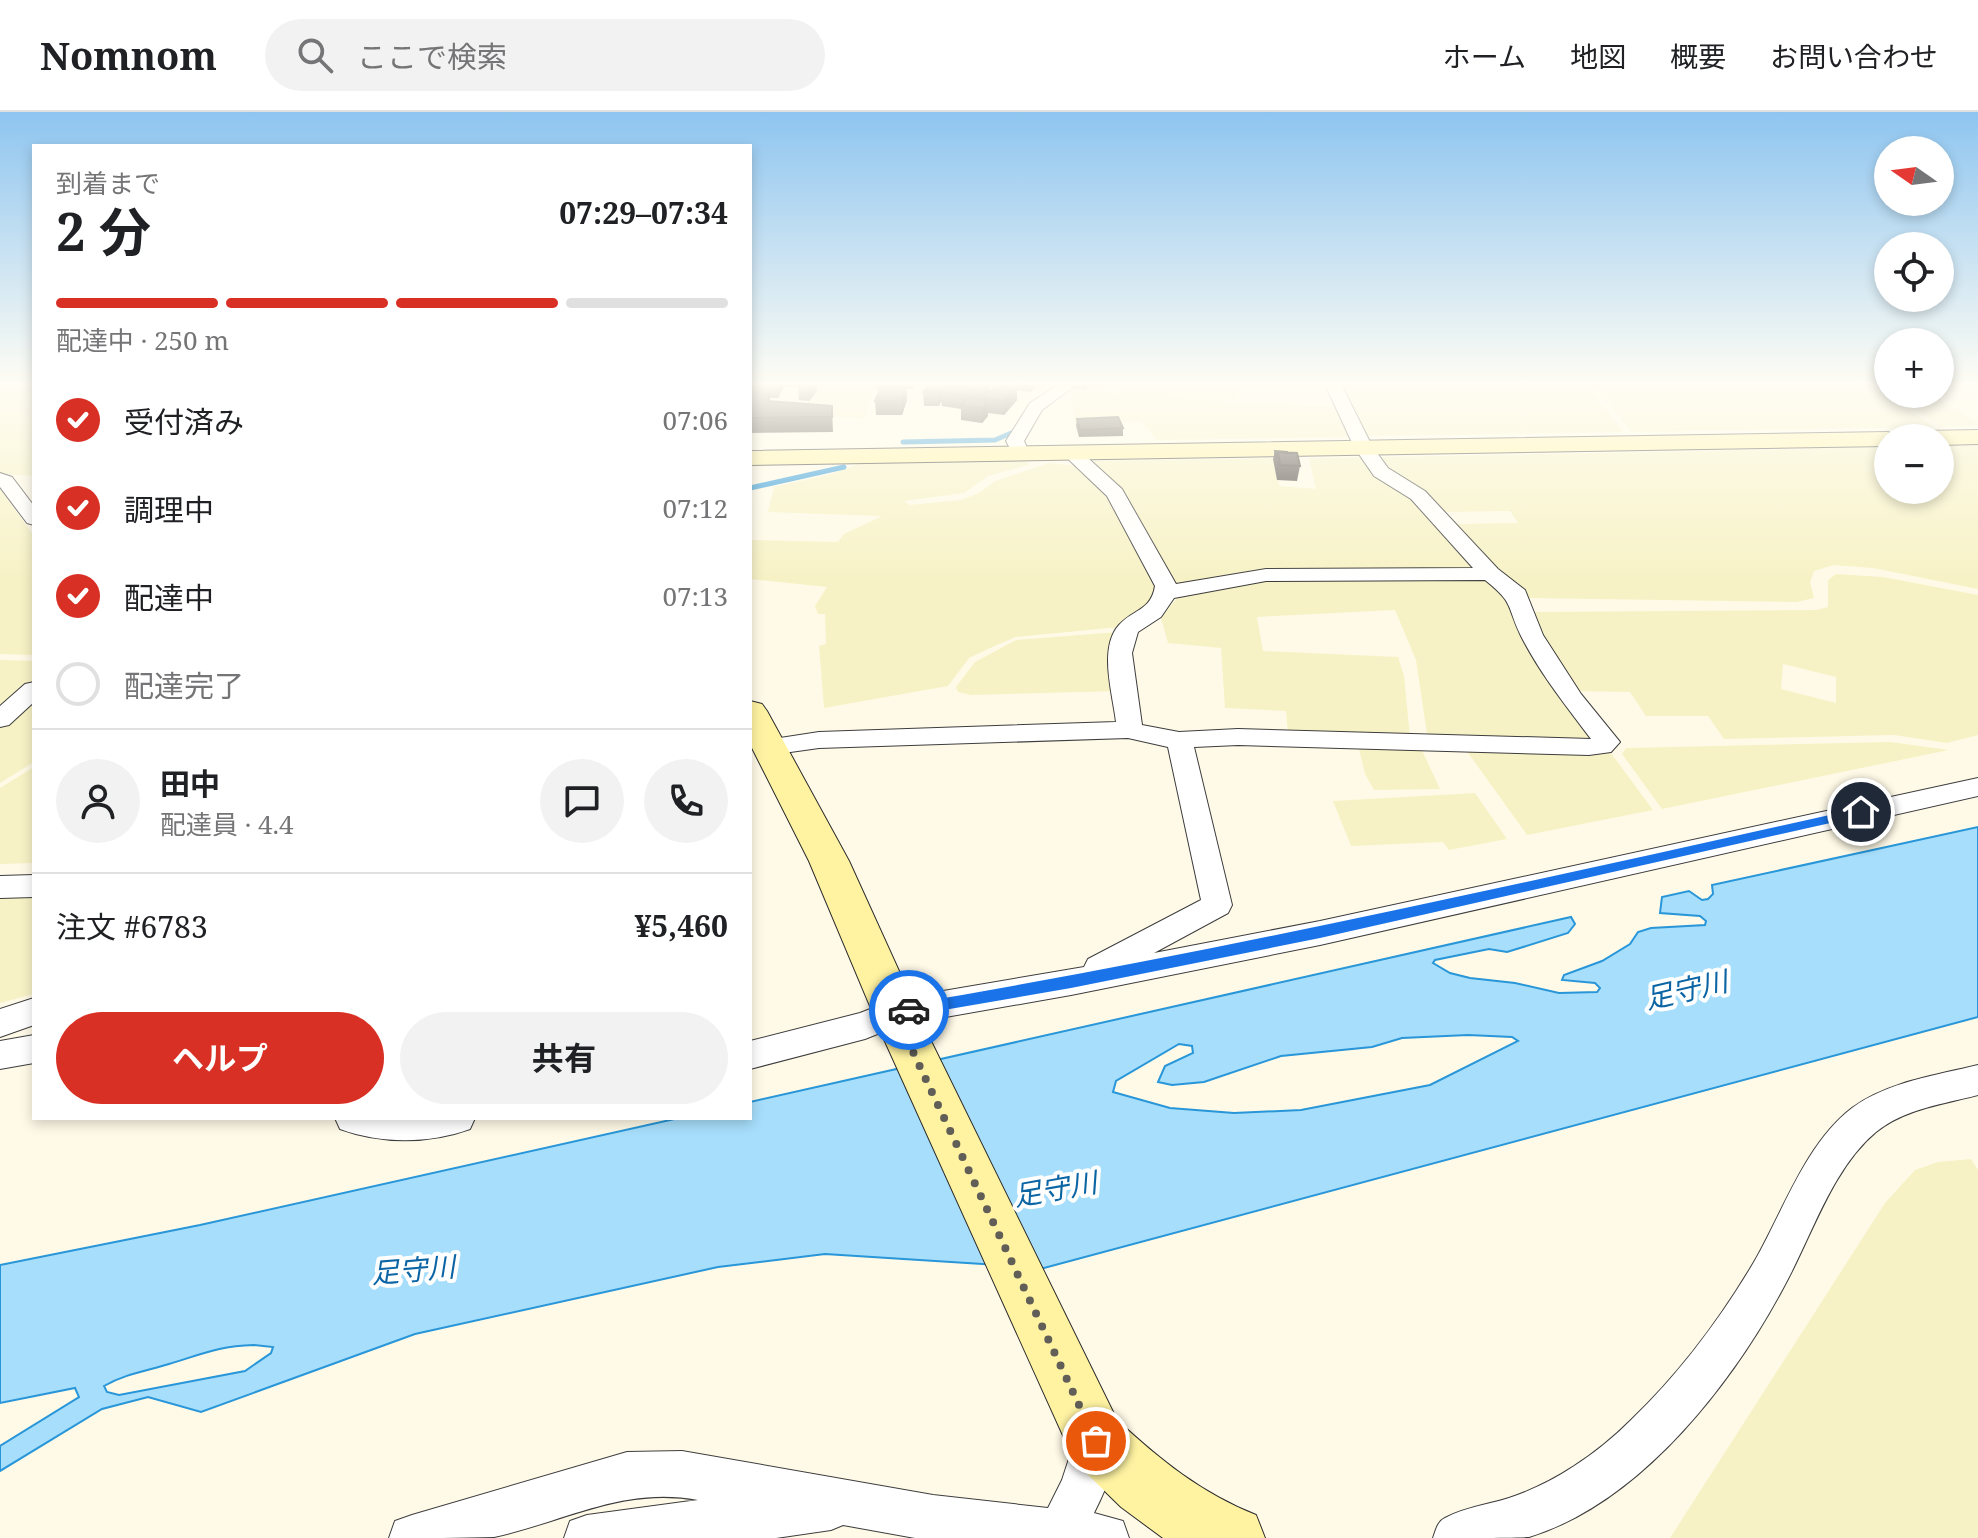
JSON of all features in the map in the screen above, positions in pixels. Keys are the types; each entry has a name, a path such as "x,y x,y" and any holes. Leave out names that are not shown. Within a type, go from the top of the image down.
{"main road":[{"path":"752,458 1288,449"},
{"path":"755,721 829,861 1042,1332 1096,1441 1145,1490 1206,1530 1233,1538"}],"street":[{"path":"1018,449 1021,454"},
{"path":"755,721 819,740 1130,730 1152,737 1179,740 1252,737 1602,746 1607,742 1572,698 1532,635 1517,595 1490,574 1418,495 1381,472 1364,449"},
{"path":"1072,453 1115,493 1162,575 1166,593 1162,603 1149,617 1128,628 1120,653 1130,730"},
{"path":"0,479 5,481 32,516"},
{"path":"1166,593 1266,575 1490,574"},
{"path":"0,719 32,691"},
{"path":"1071,982 1217,905 1179,740"},
{"path":"752,1054 865,1025 901,1025 1071,982 1394,917 1978,787"},
{"path":"0,887 32,886"},
{"path":"0,1023 32,1012"},
{"path":"0,1055 32,1049"},
{"path":"1456,1538 1507,1522 1561,1499 1603,1474 1649,1434 1723,1343 1765,1281 1844,1137 1867,1117 1900,1103 1978,1080"},
{"path":"364,1120 398,1126 442,1120"},
{"path":"1061,1532 1083,1487 1096,1441"},
{"path":"412,1538 627,1475 682,1474 848,1505 1106,1538"},
{"path":"587,1538 651,1526 761,1519 848,1505"}],"shaded area":[{"path":"0,449 32,449 32,476 0,474"},
{"path":"1874,449 1874,504 1954,504 1954,449 1978,449 1978,589 1873,568 1833,565 1814,571 1810,582 1814,598 1797,602 1527,598 1452,524 1518,523 1510,511 1441,512 1377,463 1382,457"},
{"path":"1362,457 1410,494 1480,572 1267,572 1171,588 1087,461 1275,458 1279,486 1316,489 1309,458"},
{"path":"1029,460 1028,465 988,476 964,493 904,501 910,505 961,500 979,493 995,481 1049,463 1081,466 1110,494 1157,583 1150,605 1120,627 1016,637 969,658 948,686 824,708 819,646 826,644 825,614 818,614 815,606 827,587 752,579 752,540 838,542 844,534 882,516 768,512 774,487 832,474 861,463"},
{"path":"0,489 32,533 32,655 0,654"},
{"path":"1836,574 1883,577 1978,595 1978,735 1947,743 1894,735 1724,739 1708,716 1646,716 1630,692 1572,691 1529,612 1816,610 1828,607 1828,580","holes":["1783,664 1836,677 1836,703 1781,689"]},
{"path":"1273,578 1487,578 1510,599 1512,616 1546,677 1591,740 1427,734 1416,660 1395,610 1257,617 1263,651 1398,657 1404,676 1410,737 1288,733 1286,711 1225,708 1221,648 1168,643 1161,618 1178,597"},
{"path":"1118,632 1120,691 971,695 958,692 956,687 975,662 1016,640"},
{"path":"0,660 32,661 32,687 0,714"},
{"path":"32,694 32,763 0,783 0,722"},
{"path":"1890,742 1949,750 1662,809 1622,754 1626,748"},
{"path":"1358,745 1421,748 1440,789 1374,790 1365,774"},
{"path":"1608,749 1653,810 1527,835 1466,750"},
{"path":"32,768 32,863 0,864 0,788"},
{"path":"1475,793 1507,839 1449,850 1443,842 1351,846 1333,801"},
{"path":"0,895 32,895 32,995 0,1003"},
{"path":"1971,1159 1978,1170 1978,1538 1670,1538 1885,1203 1915,1170 1938,1162"}],"water":[{"name":"足守川","path":"1978,827 1978,1017 1044,1268 825,1254 718,1267 415,1334 201,1412 148,1397 102,1409 0,1471 0,1446 79,1397 75,1388 0,1403 0,1265 200,1225 670,1120 752,1120 752,1102 1571,917 1575,924 1568,933 1507,952 1489,949 1435,960 1433,963 1450,973 1470,978 1515,983 1559,993 1597,992 1600,988 1595,983 1562,980 1564,975 1602,961 1630,944 1638,932 1651,928 1705,925 1706,921 1700,916 1660,913 1662,897 1689,891 1702,900 1713,894 1712,885","holes":["1512,1037 1518,1041 1430,1085 1301,1110 1234,1113 1170,1108 1113,1092 1116,1081 1179,1044 1192,1046 1193,1053 1165,1066 1158,1082 1172,1085 1204,1082 1281,1056 1372,1047 1402,1038","254,1345 273,1347 271,1353 245,1371 119,1395 107,1392 104,1386 211,1351"]}],"building":[{"path":"1278,452 1297,453 1300,466 1280,465"}],"waterway":[{"path":"752,488 844,467"}],"way so far":[{"path":"909,1010 896,1012 906,1037 1042,1332 1096,1441"}],"route":[{"path":"909,1010 1320,933 1861,812"}]}
